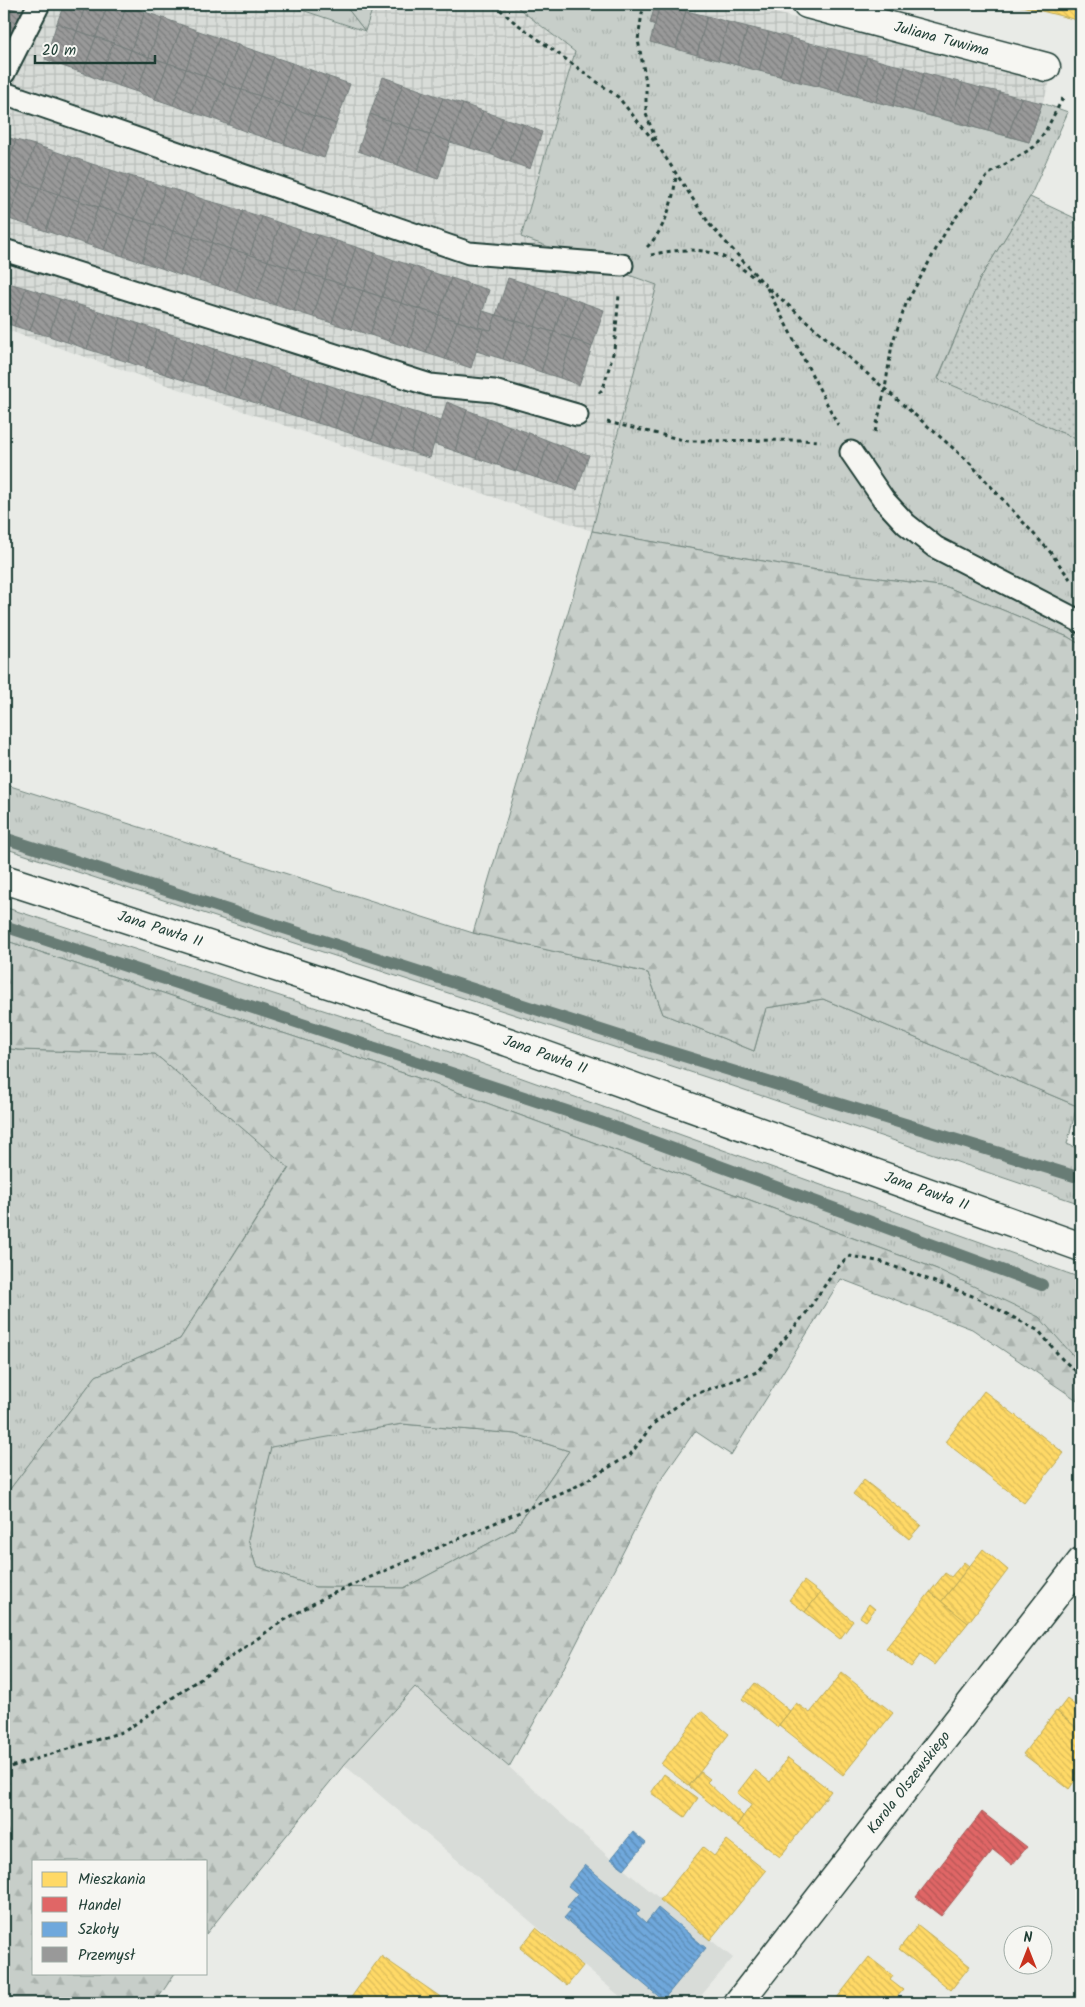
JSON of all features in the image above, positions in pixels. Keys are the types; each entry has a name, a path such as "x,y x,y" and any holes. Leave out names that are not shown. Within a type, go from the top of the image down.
{"main road":[{"name":"Juliana Tuwima","path":"807,4 1046,67"},
{"name":"Jana Pawła II","path":"4,879 508,1042 1081,1247"},
{"name":"Karola Olszewskiego","path":"738,2003 1081,1562"}],"lane":[{"path":"4,73 39,4"},
{"path":"4,93 469,253 622,265"},
{"path":"4,250 430,385 494,391 577,415"},
{"path":"851,452 875,488 906,524 936,547 1081,622"}],"path":[{"path":"494,4 513,21 618,97 658,146 710,225 765,285 968,461 1051,553 1074,585"},
{"path":"646,4 642,13 638,40 646,82 646,114 658,146"},
{"path":"875,488 873,440 885,389 892,344 906,304 947,229 989,174 1034,147 1046,130 1062,102 1066,90 1063,76 1046,67"},
{"path":"622,265 638,255 652,242 671,203 676,175"},
{"path":"622,265 659,254 702,251 719,255 765,285 851,452"},
{"path":"577,415 604,389 614,350 622,265"},
{"path":"577,415 688,441 799,440 826,442 851,452"},
{"path":"4,1769 124,1731 281,1622 325,1597 570,1490 630,1455 653,1424 690,1396 757,1372 806,1313 836,1268 850,1256 882,1262 975,1297 1039,1331 1062,1359 1079,1374 1081,1373"}],"shaded area":[{"path":"4,4 284,4 365,31 374,4 513,4 575,52 521,237 657,285 592,531 4,329"},
{"path":"661,4 737,4 1051,79 1029,142 650,42"},
{"path":"415,1687 509,1767 611,1859 733,1958 695,2003 628,2003 344,1765"}],"green space":[{"path":"284,4 344,4 365,31"},
{"path":"344,4 374,4 365,31"},
{"path":"513,4 661,4 651,42 1029,142 1042,103 1068,112 1030,197 980,279 938,378 1081,441 1081,645 1068,637 947,587 803,568 592,531 657,285 521,237 575,52"},
{"path":"1030,197 1081,221 1081,441 938,379 980,279"},
{"path":"592,531 803,568 947,587 1068,637 1081,645 1081,1090 1077,1106 823,999 766,1008 754,1051 663,1014 648,973 473,933"},
{"path":"4,784 473,933 648,973 663,1014 754,1051 766,1008 823,999 1077,1106 1067,1144 1081,1150 1081,1204 724,1083 4,848"},
{"path":"4,907 413,1039 1081,1278 1081,1402 1077,1400 1078,1361 937,1269 427,1081 4,940"},
{"path":"4,940 427,1081 937,1269 1039,1317 1079,1362 1077,1400 972,1329 841,1279 731,1455 695,1431 658,1484 554,1687 509,1767 415,1687 344,1765 208,1932 208,1860 32,1860 32,1974 174,1974 155,2003 4,2003 4,1497 96,1376 180,1339 289,1168 155,1054 4,1048","holes":["402,1424 516,1434 569,1451 514,1530 404,1588 315,1587 256,1566 248,1539 271,1447"]},
{"path":"4,1048 155,1054 289,1167 180,1339 96,1376 4,1497"},
{"path":"402,1424 516,1434 569,1451 514,1530 404,1588 315,1587 256,1566 248,1539 271,1446"}],"building: Mieszkania":[{"path":"1014,4 1081,4 1081,21"},
{"path":"984,1391 1064,1453 1024,1503 945,1442"},
{"path":"864,1480 921,1525 909,1539 853,1494"},
{"path":"983,1549 1008,1570 968,1623 941,1602"},
{"path":"964,1562 969,1566 941,1602 930,1592 945,1573 951,1577"},
{"path":"804,1581 820,1593 805,1612 789,1600"},
{"path":"930,1592 968,1623 934,1665 920,1655 911,1667 886,1648"},
{"path":"820,1593 853,1621 840,1639 805,1612"},
{"path":"869,1604 875,1609 866,1621 860,1617"},
{"path":"842,1673 893,1713 843,1775 779,1725 796,1703 810,1713"},
{"path":"755,1683 790,1711 777,1727 742,1699"},
{"path":"1067,1699 1081,1710 1081,1731 1057,1712"},
{"path":"701,1711 729,1734 689,1786 661,1764"},
{"path":"1056,1711 1081,1731 1081,1772 1069,1789 1023,1754"},
{"path":"788,1758 831,1791 780,1857 737,1825 752,1804 737,1793 755,1770 770,1782"},
{"path":"701,1772 710,1779 707,1782 743,1816 737,1825 689,1786"},
{"path":"664,1774 698,1798 685,1817 651,1793"},
{"path":"727,1840 766,1871 710,1940 660,1900 703,1847 714,1856"},
{"path":"918,1925 970,1966 951,1990 899,1949"},
{"path":"536,1928 583,1966 567,1986 520,1948"},
{"path":"381,1956 442,1998 438,2003 347,2003"},
{"path":"869,1957 893,1976 890,1980 903,1990 897,1997 905,2003 833,2003"}],"building: Handel":[{"path":"982,1812 1027,1847 1012,1865 993,1850 941,1916 916,1897"}],"building: Szkoły":[{"path":"633,1832 646,1843 624,1869 611,1859"},
{"path":"585,1865 640,1910 636,1914 646,1923 658,1908 706,1948 663,2000 564,1918 571,1910 567,1907 578,1894 568,1886"}],"building: Przemysł":[{"path":"64,4 86,4 77,31 57,23"},
{"path":"86,4 108,4 96,37 77,31"},
{"path":"108,4 127,5 113,43 96,37"},
{"path":"660,4 686,11 676,49 650,42"},
{"path":"4,5 9,7 4,21"},
{"path":"127,5 145,12 131,50 113,43"},
{"path":"9,7 23,13 13,38 4,34 4,21"},
{"path":"654,9 658,10 655,25 650,23"},
{"path":"686,11 707,16 697,55 676,49"},
{"path":"145,12 163,18 149,57 131,50"},
{"path":"707,16 728,22 718,60 697,55"},
{"path":"163,18 182,25 168,63 149,57"},
{"path":"728,22 748,27 737,65 718,60"},
{"path":"57,23 77,31 65,67 45,59"},
{"path":"182,25 199,31 186,69 168,63"},
{"path":"748,27 769,32 759,71 737,65"},
{"path":"77,31 96,37 83,73 65,67"},
{"path":"199,31 219,38 205,76 186,69"},
{"path":"769,32 791,38 780,76 759,71"},
{"path":"96,37 113,43 100,80 83,73"},
{"path":"219,38 238,45 224,84 205,76"},
{"path":"791,38 810,43 799,82 780,76"},
{"path":"113,43 131,50 119,86 100,80"},
{"path":"810,43 829,48 818,86 799,82"},
{"path":"238,45 256,51 242,90 224,84"},
{"path":"829,48 849,53 838,92 818,86"},
{"path":"131,50 149,57 137,92 119,86"},
{"path":"256,51 274,57 260,96 242,90"},
{"path":"849,53 867,57 856,96 838,92"},
{"path":"149,57 168,63 155,99 137,92"},
{"path":"274,57 292,63 279,103 260,96"},
{"path":"867,57 887,63 876,102 856,96"},
{"path":"168,63 186,69 173,105 155,99"},
{"path":"292,63 311,70 296,109 279,103"},
{"path":"887,63 905,67 893,106 876,102"},
{"path":"905,67 924,73 913,111 893,106"},
{"path":"186,69 205,76 192,112 173,105"},
{"path":"311,70 329,77 314,116 296,109"},
{"path":"924,73 943,78 931,116 913,111"},
{"path":"205,76 224,84 211,118 192,112"},
{"path":"329,77 350,84 336,124 314,116"},
{"path":"383,77 403,84 390,121 370,114"},
{"path":"943,78 963,83 951,121 931,116"},
{"path":"963,83 981,88 969,126 951,121"},
{"path":"224,84 242,90 229,125 211,118"},
{"path":"403,84 423,91 410,128 390,121"},
{"path":"981,88 1000,92 988,131 969,126"},
{"path":"242,90 260,96 247,132 229,125"},
{"path":"423,91 443,98 430,134 410,128"},
{"path":"1000,92 1021,98 1008,136 988,131"},
{"path":"260,96 279,103 266,138 247,132"},
{"path":"443,98 463,104 450,142 430,134"},
{"path":"1021,98 1042,103 1029,142 1008,136"},
{"path":"279,103 296,109 284,144 266,138"},
{"path":"463,104 483,111 470,148 450,142"},
{"path":"296,109 314,116 302,151 284,144"},
{"path":"483,111 503,118 490,154 470,148"},
{"path":"370,114 390,121 378,158 358,151"},
{"path":"314,116 336,124 324,158 302,151"},
{"path":"503,118 523,124 510,162 490,154"},
{"path":"390,121 410,128 398,165 378,158"},
{"path":"523,124 542,132 530,169 510,162"},
{"path":"410,128 430,134 417,172 398,165"},
{"path":"430,134 450,142 438,179 417,172"},
{"path":"4,136 16,140 4,176"},
{"path":"16,140 35,145 22,183 4,177"},
{"path":"35,145 54,151 41,189 22,183"},
{"path":"54,151 72,157 59,195 41,189"},
{"path":"72,157 92,164 79,201 59,195"},
{"path":"92,164 111,170 99,207 79,201"},
{"path":"111,170 130,176 117,213 99,207"},
{"path":"130,176 148,181 135,219 117,213"},
{"path":"4,177 21,182 9,219 4,218"},
{"path":"148,181 165,187 154,225 135,219"},
{"path":"21,182 40,188 28,225 9,219"},
{"path":"165,187 186,193 173,231 154,225"},
{"path":"40,188 58,194 46,231 28,225"},
{"path":"186,193 205,200 193,237 173,231"},
{"path":"58,194 79,201 67,238 46,231"},
{"path":"205,200 224,205 212,243 193,237"},
{"path":"79,201 98,207 86,244 67,238"},
{"path":"224,205 243,211 230,249 212,243"},
{"path":"98,207 117,213 104,250 86,244"},
{"path":"243,211 262,217 250,255 230,249"},
{"path":"117,213 135,219 123,256 104,250"},
{"path":"262,217 280,223 268,261 250,255"},
{"path":"135,219 153,224 142,262 123,256"},
{"path":"280,223 300,230 288,267 268,261"},
{"path":"153,224 173,231 161,268 142,262"},
{"path":"300,230 318,235 306,273 288,267"},
{"path":"173,231 193,237 180,275 161,268"},
{"path":"318,235 337,241 325,279 306,273"},
{"path":"193,237 212,243 199,280 180,275"},
{"path":"337,241 356,247 344,285 325,279"},
{"path":"212,243 230,249 218,286 199,280"},
{"path":"356,247 375,253 364,291 344,285"},
{"path":"230,249 248,254 236,292 218,286"},
{"path":"375,253 394,260 382,297 364,291"},
{"path":"248,254 268,261 255,299 236,292"},
{"path":"394,260 413,266 401,303 382,297"},
{"path":"268,261 288,267 275,305 255,299"},
{"path":"413,266 431,272 420,309 401,303"},
{"path":"288,267 306,273 294,311 275,305"},
{"path":"431,272 451,278 439,315 420,309"},
{"path":"306,273 325,279 313,317 294,311"},
{"path":"451,278 470,284 458,321 439,315"},
{"path":"508,278 528,284 516,321 496,315"},
{"path":"325,279 344,285 332,323 313,317"},
{"path":"5,282 26,288 14,326 4,322"},
{"path":"470,284 489,290 478,327 458,321"},
{"path":"528,284 547,290 535,327 516,321"},
{"path":"344,285 363,291 351,329 332,323"},
{"path":"26,288 42,293 30,331 14,326"},
{"path":"547,290 565,296 554,332 535,327"},
{"path":"363,291 382,297 370,335 351,329"},
{"path":"42,293 60,299 49,336 30,331"},
{"path":"565,296 584,303 572,339 554,332"},
{"path":"382,297 401,303 389,341 370,335"},
{"path":"60,299 79,305 67,342 49,336"},
{"path":"401,303 419,309 408,347 389,341"},
{"path":"584,303 604,310 592,347 572,339"},
{"path":"79,305 99,311 87,349 67,342"},
{"path":"419,309 439,315 426,353 408,347"},
{"path":"99,311 121,318 109,356 87,349"},
{"path":"483,311 496,315 491,330 478,327"},
{"path":"439,315 457,321 445,359 426,353"},
{"path":"496,315 516,321 503,359 476,351 483,329 491,330"},
{"path":"121,318 140,324 128,362 109,356"},
{"path":"457,321 483,329 471,368 445,359"},
{"path":"516,321 535,327 521,365 503,359"},
{"path":"140,324 157,330 146,368 128,362"},
{"path":"535,327 554,332 541,372 521,365"},
{"path":"157,330 177,336 165,374 146,368"},
{"path":"554,332 572,339 560,378 541,372"},
{"path":"177,336 195,342 183,380 165,374"},
{"path":"572,339 592,347 579,385 560,378"},
{"path":"195,342 215,349 204,386 183,380"},
{"path":"215,349 234,355 222,393 204,386"},
{"path":"234,355 252,360 240,398 222,393"},
{"path":"252,360 271,367 259,404 240,398"},
{"path":"271,367 290,373 278,410 259,404"},
{"path":"290,373 310,379 299,417 278,410"},
{"path":"310,379 328,385 317,423 299,417"},
{"path":"328,385 346,391 335,428 317,423"},
{"path":"346,391 364,396 352,434 335,428"},
{"path":"364,396 383,402 372,440 352,434"},
{"path":"383,402 401,408 390,446 372,440"},
{"path":"447,402 467,410 455,451 434,444"},
{"path":"401,408 421,414 410,452 390,446"},
{"path":"467,410 488,418 476,458 455,451"},
{"path":"421,414 440,421 430,458 410,452"},
{"path":"488,418 510,426 497,465 476,458"},
{"path":"510,426 529,433 516,471 497,465"},
{"path":"529,433 549,441 537,478 516,471"},
{"path":"549,441 570,449 558,484 537,478"},
{"path":"570,449 589,455 577,490 558,484"}],"waterway":[{"path":"4,838 638,1042 1074,1176"},
{"path":"4,926 600,1122 1042,1285"}]}
